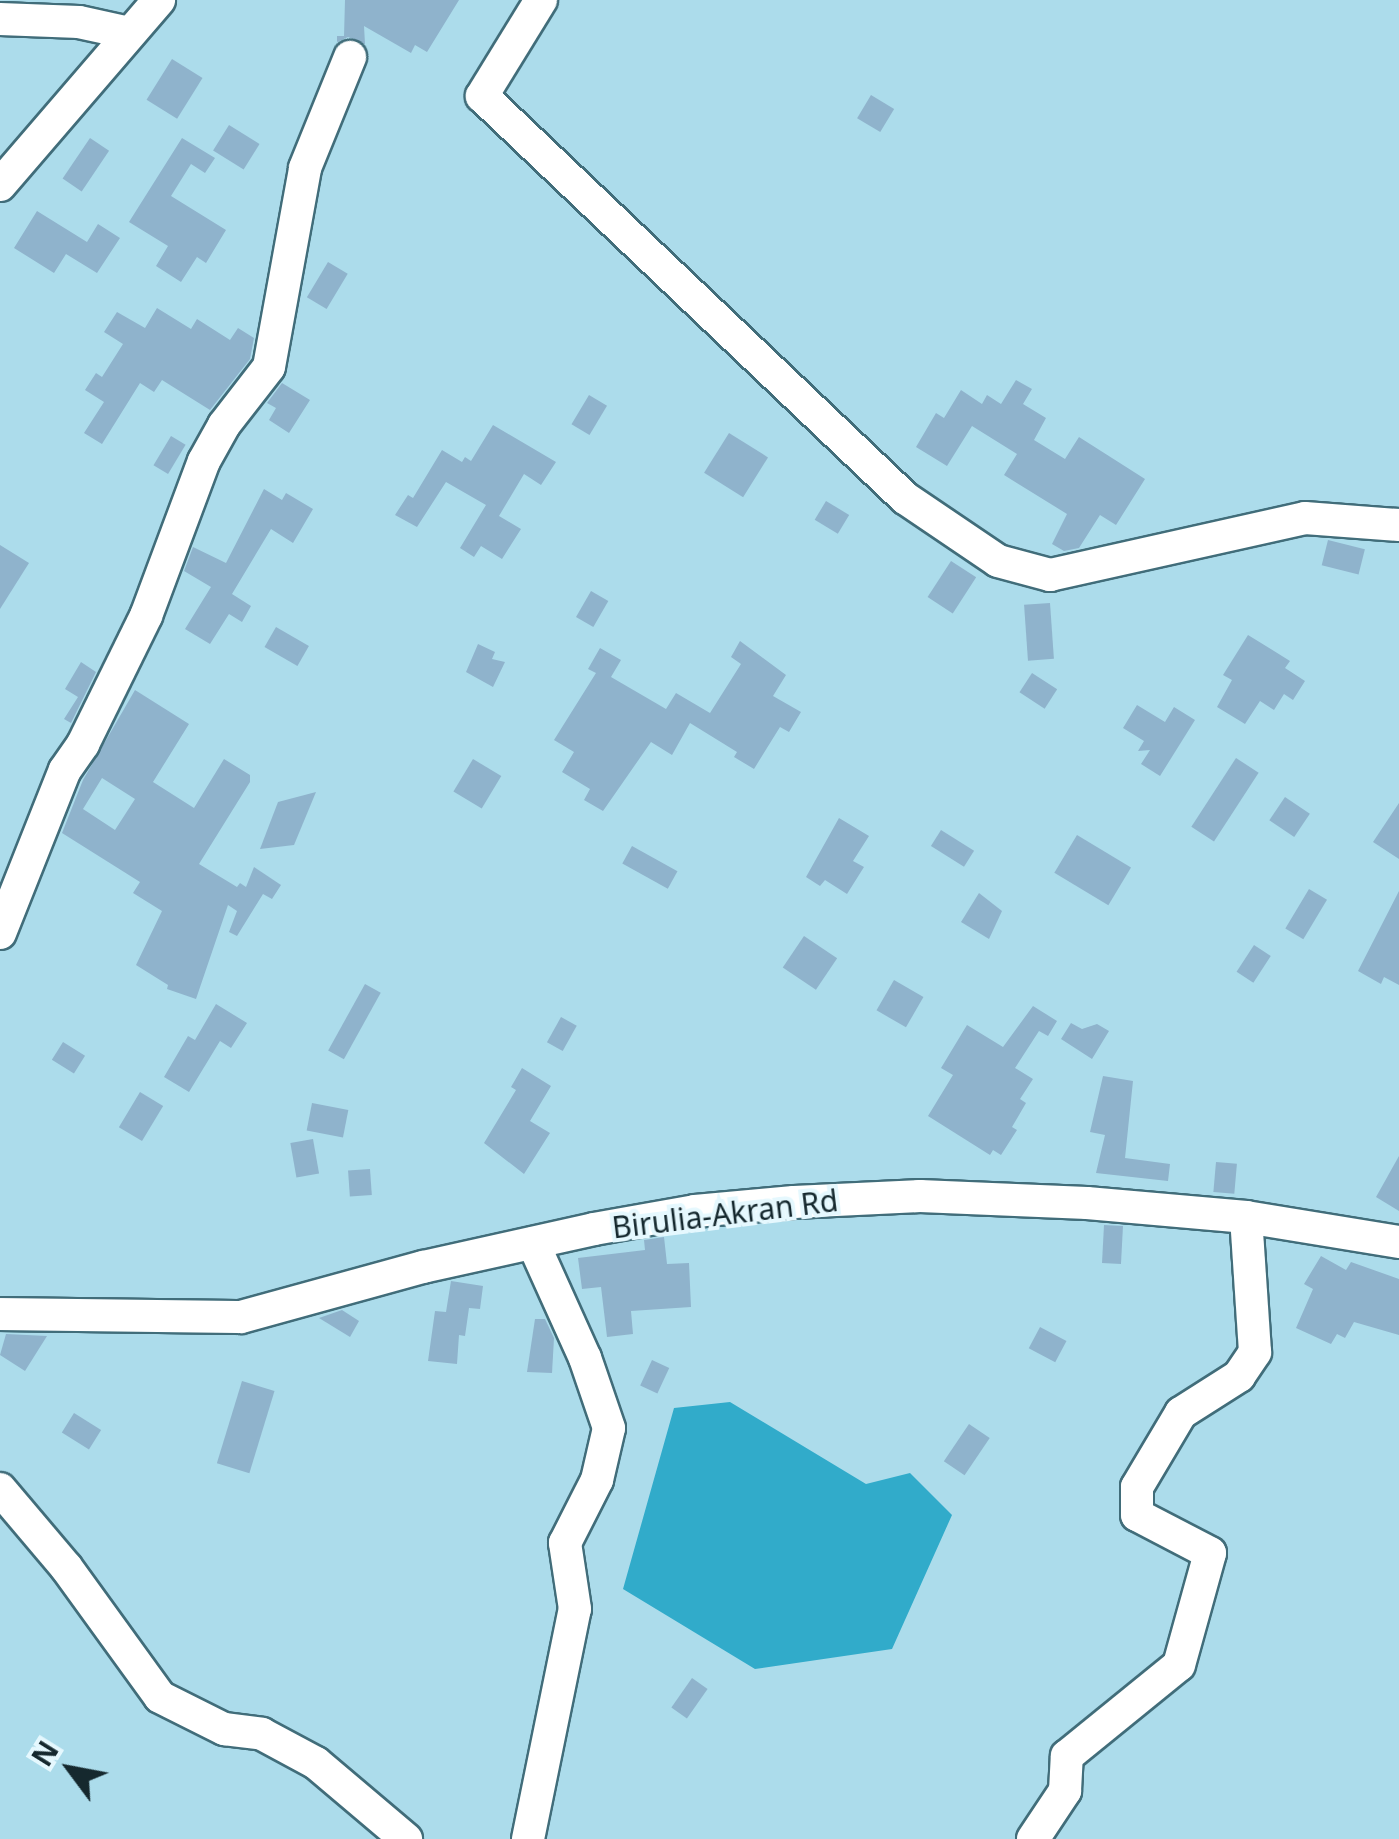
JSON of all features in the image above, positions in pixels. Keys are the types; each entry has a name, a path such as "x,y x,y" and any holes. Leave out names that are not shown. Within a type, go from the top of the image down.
{"street":[{"path":"0,185 159,0"},
{"path":"541,0 482,96 905,498 998,561 1050,575 1305,518 1399,525"},
{"path":"0,19 79,22 129,34"},
{"path":"0,933 65,770 83,744 146,616 204,461 224,426 269,367 305,168 350,57"},
{"name":"Birulia-Akran Rd","path":"0,1314 241,1317 304,1304 424,1267 694,1211 920,1196 1088,1202 1246,1217 1399,1242"},
{"path":"1032,1839 1065,1790 1067,1756 1179,1666 1210,1553 1137,1515 1137,1487 1181,1413 1238,1376 1255,1352 1246,1217"},
{"path":"528,1839 575,1609 565,1542 598,1480 609,1428 586,1358 532,1244"},
{"path":"0,1489 66,1567 160,1698 224,1729 262,1734 316,1763 406,1839"}],"water":[{"path":"730,1402 866,1484 910,1473 952,1515 892,1649 755,1669 623,1589 674,1408"}],"building":[{"path":"345,0 459,0 427,52 415,45 411,53 364,26 365,44 348,37 337,42 337,36 344,36"},
{"path":"172,59 203,78 177,119 147,100"},
{"path":"871,95 894,109 880,132 857,118"},
{"path":"229,125 260,144 244,170 213,150"},
{"path":"90,138 109,151 82,191 63,179"},
{"path":"182,138 215,158 205,173 191,164 171,196 226,230 206,263 197,257 181,282 156,266 168,246 129,222"},
{"path":"37,211 87,242 98,224 120,238 97,273 66,254 54,273 14,248"},
{"path":"328,262 348,274 327,309 307,297"},
{"path":"157,308 191,329 197,319 230,340 238,328 254,338 250,359 210,410 162,380 154,392 140,383 102,444 84,433 104,402 85,390 96,373 102,377 123,344 104,332 117,312 145,328"},
{"path":"1016,380 1032,389 1023,404 1046,418 1034,440 1065,459 1079,437 1145,479 1116,525 1100,515 1079,548 1064,551 1052,544 1067,514 1004,475 1017,454 972,426 947,466 916,447 936,413 944,418 961,390 982,404 987,395 1001,404"},
{"path":"282,383 310,400 289,433 269,420 276,408 267,403"},
{"path":"589,395 607,406 589,435 571,424"},
{"path":"493,425 556,462 541,485 524,474 499,516 521,529 502,559 481,546 474,557 460,548 486,505 446,482 417,527 395,515 408,495 413,498 442,450 462,462 465,457 471,461"},
{"path":"729,433 768,457 743,497 704,473"},
{"path":"171,436 186,445 168,474 153,465"},
{"path":"264,489 282,500 286,493 313,509 293,543 271,529 232,594 251,606 242,622 229,614 210,644 185,629 211,587 184,571 193,547 226,563"},
{"path":"826,501 849,515 838,534 815,520"},
{"path":"1328,540 1365,549 1359,574 1322,565"},
{"path":"0,545 29,563 0,609"},
{"path":"951,561 976,577 953,613 928,597"},
{"path":"591,591 608,601 593,627 576,617"},
{"path":"1050,603 1054,659 1028,661 1024,605"},
{"path":"276,627 309,646 297,666 264,647"},
{"path":"1248,635 1290,661 1285,668 1305,681 1293,700 1284,694 1274,710 1260,701 1245,724 1217,707 1232,680 1223,675"},
{"path":"740,641 786,675 773,696 801,712 789,732 780,727 754,769 734,757 737,752 690,723 672,755 651,742 603,811 584,800 590,789 562,772 574,752 554,740 596,673 588,669 600,648 621,660 611,677 666,709 676,693 710,713 741,664 731,657"},
{"path":"478,644 495,652 492,659 505,662 493,687 466,672"},
{"path":"81,662 96,672 71,723 64,719 78,697 65,689"},
{"path":"1032,673 1057,689 1045,709 1019,692"},
{"path":"135,690 189,724 153,782 194,808 224,759 250,775 250,782 199,864 237,887 240,883 246,887 254,867 281,885 272,899 263,894 237,936 229,932 237,911 228,905 196,999 167,989 168,985 136,965 162,911 133,893 140,882 62,833 83,780","holes":["102,778 135,799 115,830 83,809"]},
{"path":"1137,705 1165,722 1174,707 1195,720 1160,776 1141,764 1150,750 1138,751 1144,741 1123,728"},
{"path":"1236,758 1259,773 1214,841 1191,827"},
{"path":"473,759 501,776 482,809 453,792"},
{"path":"316,792 294,845 260,849 278,802"},
{"path":"1285,797 1310,814 1294,837 1269,820"},
{"path":"1399,803 1399,859 1373,842"},
{"path":"839,818 869,836 853,861 864,867 847,894 825,880 820,886 806,877"},
{"path":"941,830 974,851 964,867 931,846"},
{"path":"1077,835 1131,867 1108,905 1054,873"},
{"path":"632,846 677,871 668,889 622,863"},
{"path":"1309,889 1327,900 1303,939 1285,928"},
{"path":"1399,891 1399,985 1384,977 1381,984 1358,971"},
{"path":"979,893 1002,911 989,939 961,922"},
{"path":"804,936 837,958 816,990 783,968"},
{"path":"1254,945 1271,956 1253,983 1237,972"},
{"path":"894,980 923,997 906,1027 876,1010"},
{"path":"365,984 381,993 344,1059 328,1050"},
{"path":"216,1004 247,1023 231,1048 220,1041 189,1092 164,1077 188,1036 195,1040"},
{"path":"1033,1006 1057,1021 1048,1036 1039,1031 1015,1068 1033,1079 1020,1099 1026,1103 1012,1127 1017,1130 1001,1155 993,1150 990,1155 928,1116 953,1075 941,1068 967,1025 1003,1047"},
{"path":"561,1017 577,1026 563,1051 547,1042"},
{"path":"1071,1023 1082,1029 1097,1024 1109,1031 1092,1059 1061,1039"},
{"path":"63,1042 85,1056 74,1074 52,1060"},
{"path":"522,1068 551,1086 530,1121 550,1133 524,1174 484,1143 516,1090 511,1087"},
{"path":"1103,1076 1133,1081 1125,1158 1170,1164 1168,1181 1096,1173 1105,1135 1090,1132"},
{"path":"140,1092 163,1106 142,1141 119,1127"},
{"path":"312,1103 348,1110 343,1138 307,1130"},
{"path":"313,1139 319,1173 296,1177 290,1143"},
{"path":"1399,1156 1399,1211 1376,1197"},
{"path":"1216,1162 1237,1164 1234,1194 1213,1192"},
{"path":"370,1169 372,1195 350,1196 348,1171"},
{"path":"1104,1225 1123,1226 1121,1264 1102,1263"},
{"path":"664,1237 667,1264 689,1263 691,1307 631,1311 633,1334 607,1337 601,1287 582,1289 578,1258 645,1250 644,1240"},
{"path":"1321,1256 1346,1270 1351,1262 1399,1279 1399,1335 1354,1322 1345,1338 1337,1334 1331,1344 1296,1328 1313,1289 1304,1284"},
{"path":"451,1281 483,1286 480,1309 469,1308 465,1336 459,1335 457,1364 428,1361 435,1311 446,1312"},
{"path":"342,1310 359,1321 350,1337 319,1318"},
{"path":"535,1319 545,1319 554,1338 552,1373 527,1372"},
{"path":"1040,1327 1066,1341 1055,1362 1029,1348"},
{"path":"6,1334 47,1336 25,1371 0,1355"},
{"path":"652,1360 669,1368 657,1393 640,1385"},
{"path":"242,1381 275,1391 249,1473 217,1463"},
{"path":"74,1413 101,1430 89,1449 62,1433"},
{"path":"969,1424 990,1438 965,1475 944,1461"},
{"path":"692,1678 708,1689 687,1718 671,1707"}]}
